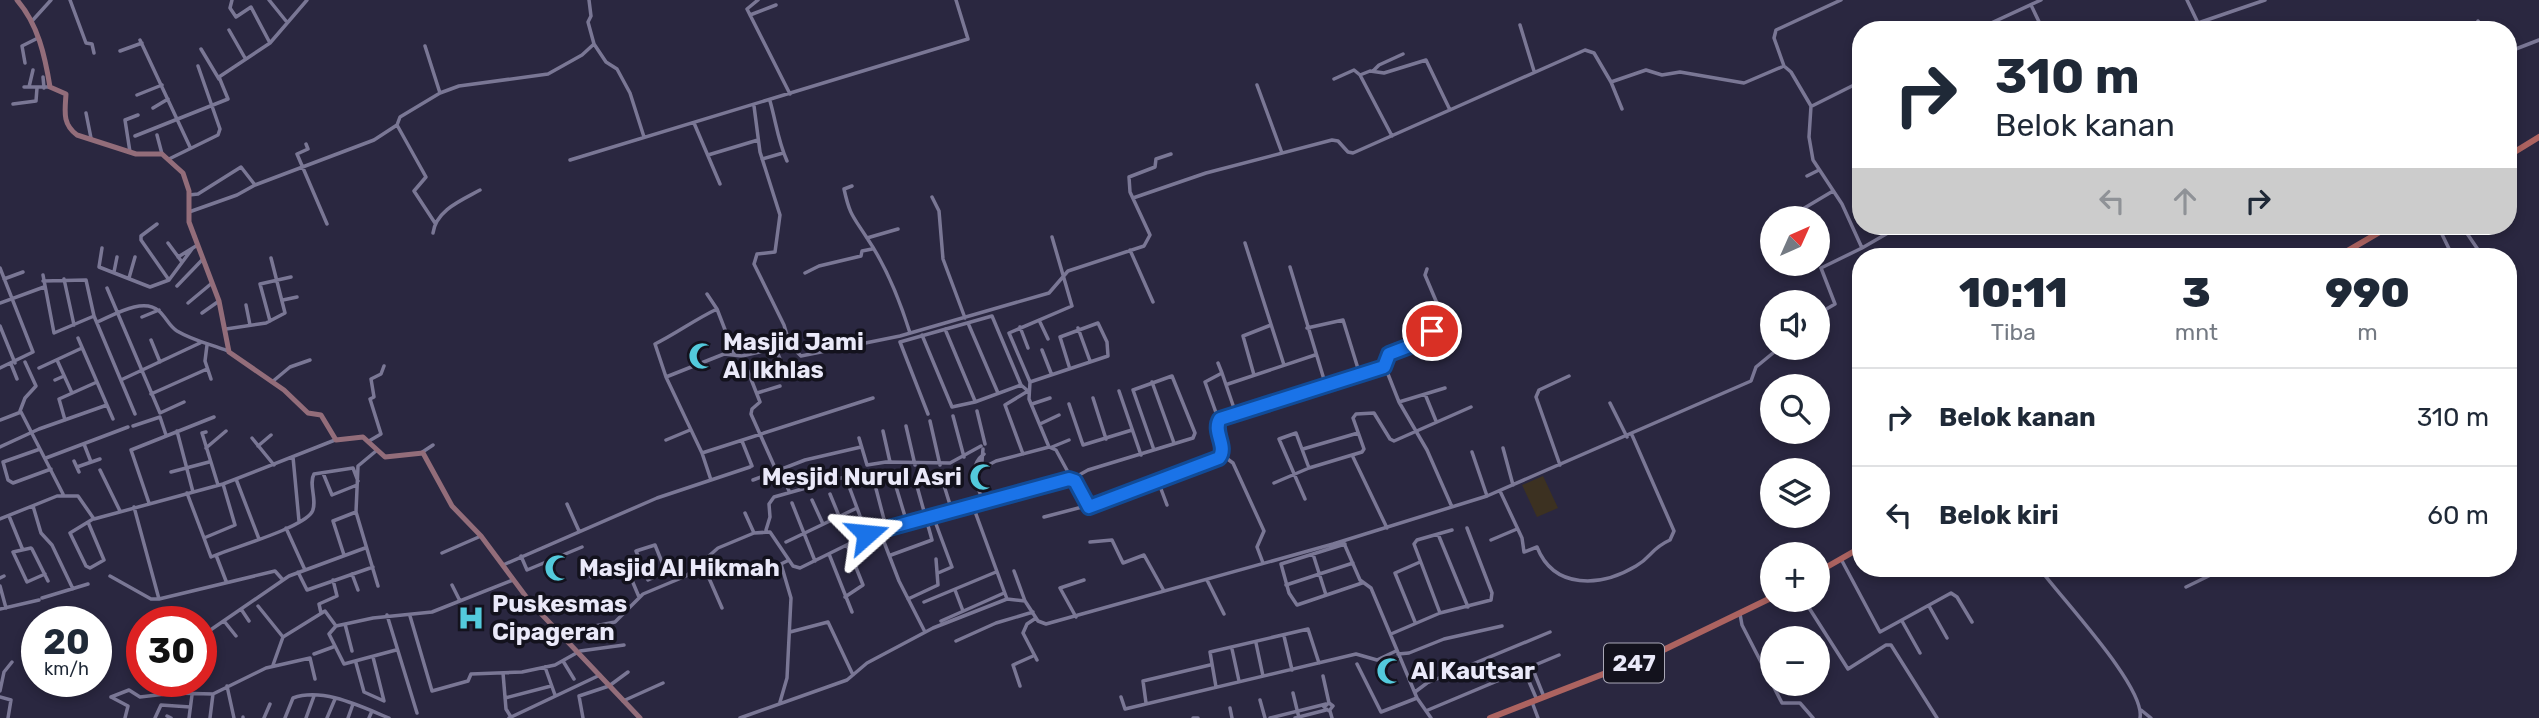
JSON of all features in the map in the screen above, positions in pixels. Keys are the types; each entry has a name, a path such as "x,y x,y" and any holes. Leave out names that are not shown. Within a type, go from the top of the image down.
{"main road":[{"path":"2517,150 2539,137"},
{"path":"2352,248 2375,235"},
{"path":"1830,565 1852,553"},
{"name":"247","path":"1490,718 1649,657 1760,604"}],"street":[{"path":"17,0 32,21 46,59 47,87"},
{"path":"32,21 51,0"},
{"path":"70,0 86,43 92,44 94,53"},
{"path":"232,0 230,8 236,17 251,7 270,43"},
{"path":"269,0 286,21"},
{"path":"219,79 245,58 270,43 286,21 307,0"},
{"path":"589,0 591,16 588,22 594,44 606,62 617,69 630,93 644,136"},
{"path":"758,0 748,5 750,15 790,95"},
{"path":"570,160 790,95 968,38 956,0"},
{"path":"1842,0 1776,30 1774,38 1784,66 1791,72 1811,106 1810,146 1819,170 1846,210 1852,224"},
{"path":"1996,21 2041,0"},
{"path":"2187,0 2197,21"},
{"path":"2204,21 2265,0"},
{"path":"750,15 776,5"},
{"path":"2031,5 2039,21"},
{"path":"1520,25 1534,71"},
{"path":"229,30 245,58"},
{"path":"25,63 22,46 38,38"},
{"path":"2517,49 2539,40"},
{"path":"120,51 141,42 190,147"},
{"path":"188,212 374,140 397,125 401,117 440,93 459,86 548,74 582,55 594,44"},
{"path":"425,46 440,93"},
{"path":"135,136 212,107 229,96 201,48"},
{"path":"1133,198 1206,173 1335,140 1353,153 1534,71 1587,50 1594,53 1611,82 1622,109"},
{"path":"1360,75 1373,71 1379,65 1403,54"},
{"path":"1373,71 1384,74 1428,61 1450,110"},
{"path":"169,159 218,135 220,129 198,66"},
{"path":"1611,82 1646,70 1662,75 1680,72 1744,83 1784,66"},
{"path":"33,70 27,87 47,87 66,94 66,125 77,135 130,152 162,155 186,178 194,247 219,301 228,346"},
{"path":"1334,79 1354,70 1360,75 1392,136"},
{"path":"43,77 47,87"},
{"path":"137,95 162,85"},
{"path":"1257,85 1282,153"},
{"path":"1811,106 1852,86"},
{"path":"13,104 36,101 37,88"},
{"path":"153,108 168,99"},
{"path":"770,101 787,162"},
{"path":"754,106 762,159 780,215 773,253 757,254 754,264 784,325 790,345 801,356 910,333 945,329 967,320 992,316 1021,385 1028,391"},
{"path":"86,113 91,138"},
{"path":"130,152 125,120 138,114"},
{"path":"694,123 720,184"},
{"path":"397,125 425,175 425,179 414,189 435,223"},
{"path":"157,135 162,155"},
{"path":"708,155 758,140"},
{"path":"306,144 308,149 297,154 327,225"},
{"path":"762,159 783,153"},
{"path":"1055,288 1063,274 1144,246 1150,235 1133,198 1130,175 1155,167 1156,159 1171,154"},
{"path":"189,195 198,194 241,167 255,185"},
{"path":"1807,176 1819,170"},
{"path":"852,186 845,189 851,217 867,238 901,306 910,333"},
{"path":"433,233 435,223 448,209 480,190"},
{"path":"1808,206 1833,191"},
{"path":"932,197 939,211 943,259 998,393"},
{"path":"157,224 141,236 141,240 169,280"},
{"path":"867,238 898,229"},
{"path":"1857,235 1862,248 1884,235"},
{"path":"1052,237 1072,306 1009,333 1030,382 1028,391 1040,424 1086,506"},
{"path":"168,243 182,262"},
{"path":"1245,243 1284,365"},
{"path":"102,247 98,267 152,287 169,280 194,247"},
{"path":"178,257 194,247"},
{"path":"805,273 819,266 861,256 862,251 872,249"},
{"path":"1130,250 1153,302"},
{"path":"1830,290 1821,268 1852,253"},
{"path":"114,272 117,257"},
{"path":"129,279 135,257"},
{"path":"226,329 270,321 285,313 279,279 271,258"},
{"path":"177,286 202,260"},
{"path":"1290,267 1326,386"},
{"path":"0,268 33,352 0,368"},
{"path":"1427,269 1425,275 1439,303 1435,323 1423,341 1389,354 1384,367 1399,402 1417,429 1452,507"},
{"path":"4,279 23,272"},
{"path":"43,275 54,333 94,316"},
{"path":"270,321 260,284 291,277"},
{"path":"64,279 74,326"},
{"path":"43,281 86,280 94,316 135,414"},
{"path":"188,303 212,283"},
{"path":"928,414 900,344 936,329 1049,293 1065,284"},
{"path":"0,303 45,287"},
{"path":"107,288 160,413 184,402"},
{"path":"1830,291 1835,304 1830,307"},
{"path":"707,295 717,309 734,354"},
{"path":"283,300 297,297"},
{"path":"202,313 219,301"},
{"path":"97,322 146,305 159,310 170,326 200,344 228,346 308,413 321,415 336,440"},
{"path":"246,305 250,326"},
{"path":"710,480 702,453 666,377 655,344 675,336 681,327 717,309"},
{"path":"142,317 159,310"},
{"path":"1039,320 1048,339"},
{"path":"1307,328 1343,320 1360,375"},
{"path":"1030,382 1069,366 1110,355 1102,328 1096,323 1060,337 1069,366"},
{"path":"1255,375 1243,336 1271,325"},
{"path":"0,326 17,379"},
{"path":"1020,327 1028,348"},
{"path":"1078,328 1090,361"},
{"path":"945,329 975,402"},
{"path":"922,335 951,405 955,407 975,402 1021,385"},
{"path":"78,338 113,419"},
{"path":"151,340 160,362"},
{"path":"122,379 200,344"},
{"path":"207,345 207,369 211,379"},
{"path":"666,377 724,354 742,356 790,345"},
{"path":"39,368 82,348"},
{"path":"776,349 785,372 797,370"},
{"path":"1042,350 1051,373"},
{"path":"1228,384 1315,355"},
{"path":"742,356 760,403 751,412 789,491"},
{"path":"57,360 72,393"},
{"path":"272,382 286,370 310,360"},
{"path":"1364,583 1297,605 1286,585 1281,564 1500,491 1751,381 1756,367 1764,360"},
{"path":"0,420 20,411 36,386 25,362"},
{"path":"1218,363 1228,384 1236,414"},
{"path":"369,441 381,434 370,399 374,397 371,379 381,374 384,366"},
{"path":"1219,421 1384,367"},
{"path":"151,394 207,369"},
{"path":"1222,373 1205,382 1219,421 1222,455 1233,463 1264,531 1257,547 1263,563"},
{"path":"55,380 64,376"},
{"path":"1560,465 1536,397 1539,390 1569,376"},
{"path":"766,530 798,569 879,529 1072,479 1088,470 1141,455 1194,437 1195,433 1173,377 1133,390 1154,450"},
{"path":"65,420 58,401 97,382"},
{"path":"1152,382 1174,443"},
{"path":"757,393 780,386"},
{"path":"1399,402 1445,388"},
{"path":"1023,454 1005,405 1028,391"},
{"path":"1119,391 1141,455"},
{"path":"1424,394 1436,421"},
{"path":"702,453 873,398"},
{"path":"1032,405 1050,398"},
{"path":"1093,398 1106,439"},
{"path":"1500,491 1517,528 1524,552 1537,547 1554,572 1576,581 1591,582 1637,566 1659,543 1668,542 1673,535 1657,489 1609,403"},
{"path":"1069,404 1083,445 1132,430"},
{"path":"0,447 107,405"},
{"path":"1274,483 1364,450 1354,416 1372,411 1394,441 1471,407"},
{"path":"20,411 63,494"},
{"path":"976,411 983,448 974,463 973,471 984,503"},
{"path":"953,415 964,457"},
{"path":"1040,424 1059,415"},
{"path":"46,458 159,417 166,435"},
{"path":"149,503 131,450 214,417"},
{"path":"930,421 940,464"},
{"path":"906,426 915,465"},
{"path":"666,440 691,430"},
{"path":"177,431 192,492"},
{"path":"206,448 226,431"},
{"path":"883,431 890,462"},
{"path":"204,538 235,526 209,462 202,433 206,432"},
{"path":"1305,499 1278,441 1295,432 1310,468"},
{"path":"1302,449 1358,433"},
{"path":"258,446 271,435"},
{"path":"88,522 104,559 90,568 86,566 70,533 88,522 94,519 236,480 336,440 360,437 369,441 384,457 421,453 433,445"},
{"path":"252,438 274,465"},
{"path":"859,438 866,464 940,464 983,448"},
{"path":"973,471 996,461 1069,440"},
{"path":"502,566 656,498 751,466 742,441"},
{"path":"84,444 91,462"},
{"path":"753,480 778,470 861,447"},
{"path":"1503,448 1513,485"},
{"path":"40,449 2,464 9,482 13,483 51,469"},
{"path":"376,450 360,464 356,512 378,586"},
{"path":"1472,452 1487,496"},
{"path":"421,453 453,506 481,536 513,580 562,635 580,651 621,702 640,718"},
{"path":"1044,517 1086,506 1222,455"},
{"path":"1353,456 1387,528"},
{"path":"293,457 299,521"},
{"path":"74,461 78,470 100,459"},
{"path":"171,472 209,462"},
{"path":"187,493 211,557 299,521 313,508 312,476 352,468 358,482"},
{"path":"100,470 120,511"},
{"path":"323,473 332,495 358,482"},
{"path":"766,530 771,499 789,491 859,473"},
{"path":"886,527 875,479 893,479 907,523"},
{"path":"891,555 932,541 915,479 942,479 952,511"},
{"path":"236,480 260,539"},
{"path":"1157,481 1167,505"},
{"path":"850,489 867,534"},
{"path":"0,519 63,494 78,496 94,519"},
{"path":"830,494 839,516"},
{"path":"812,500 823,524"},
{"path":"792,503 802,534 815,561"},
{"path":"566,504 579,531"},
{"path":"33,506 41,533 52,545 73,589"},
{"path":"974,506 1007,598"},
{"path":"134,507 159,599"},
{"path":"786,542 857,508"},
{"path":"344,555 333,522 356,512"},
{"path":"745,513 754,533"},
{"path":"9,516 22,548"},
{"path":"933,516 952,567 939,573"},
{"path":"285,528 305,570"},
{"path":"1391,635 1440,613 1489,603 1492,596 1467,528"},
{"path":"1491,540 1517,528"},
{"path":"879,529 925,632"},
{"path":"562,635 615,622 639,597 686,576 727,543 766,530"},
{"path":"1440,613 1415,542 1452,530"},
{"path":"1438,534 1468,607"},
{"path":"442,553 481,536"},
{"path":"1090,542 1112,540 1123,563 1144,555 1164,591"},
{"path":"1014,571 1025,601 1036,618 1045,624 1344,543"},
{"path":"1344,543 1364,583 1371,588 1415,692 1431,718"},
{"path":"654,544 666,571 655,578 645,578 636,553 654,544"},
{"path":"845,597 863,585 847,545"},
{"path":"521,556 527,570 582,547"},
{"path":"45,574 26,581 13,553 22,548 31,548 45,574 48,581"},
{"path":"217,626 298,572 365,548"},
{"path":"829,554 852,612"},
{"path":"1313,554 1326,595"},
{"path":"216,555 226,581"},
{"path":"908,599 938,585 936,559"},
{"path":"1841,559 1877,630 1882,632 1951,593 1955,594 1972,622"},
{"path":"780,702 787,678 791,598 780,568 781,564 789,561"},
{"path":"702,562 722,608"},
{"path":"1415,622 1395,573 1420,562"},
{"path":"1286,585 1353,563"},
{"path":"591,578 626,566 639,597"},
{"path":"298,572 307,590 373,567"},
{"path":"110,576 151,599 226,581 246,580 275,571 283,580"},
{"path":"924,603 997,572"},
{"path":"352,574 358,590"},
{"path":"2046,577 2108,653 2141,710 2151,718"},
{"path":"2186,587 2207,577"},
{"path":"655,578 657,588"},
{"path":"321,613 319,604 337,596 334,580"},
{"path":"396,650 344,664 337,648 333,647 329,634 336,626 387,615 410,616 432,612 513,580"},
{"path":"1076,617 1060,588 1064,584 1084,580"},
{"path":"1207,580 1224,614"},
{"path":"0,609 88,584"},
{"path":"452,585 460,601"},
{"path":"0,586 6,608"},
{"path":"955,590 964,613"},
{"path":"0,598 2,593"},
{"path":"740,718 839,683 867,663 1004,593"},
{"path":"942,621 1007,598 1025,601"},
{"path":"258,606 283,637"},
{"path":"1929,607 1947,638"},
{"path":"242,610 249,621"},
{"path":"273,666 283,637 321,613 328,612 336,626"},
{"path":"956,641 996,623 1033,612"},
{"path":"1740,614 1742,625 1760,660"},
{"path":"387,615 417,713"},
{"path":"410,616 432,691 468,681 471,674 545,667 580,651 624,645"},
{"path":"1020,686 1013,665 1035,658 1023,633 1027,624 1036,618"},
{"path":"224,621 236,636"},
{"path":"1902,621 1920,653"},
{"path":"789,632 828,622 853,675"},
{"path":"345,624 352,651"},
{"path":"1121,697 1125,709 1356,654 1377,660 1397,652 1409,653 1444,639 1502,626"},
{"path":"1216,687 1209,653 1310,630 1319,663"},
{"path":"1415,692 1427,683 1550,632"},
{"path":"1284,636 1292,670"},
{"path":"1256,643 1263,677"},
{"path":"1830,644 1848,669 1886,645 1891,645 1937,718"},
{"path":"314,654 333,647"},
{"path":"1232,648 1239,681"},
{"path":"1428,710 1559,655"},
{"path":"355,662 364,692 384,701 373,657"},
{"path":"217,692 273,666 310,658 315,679"},
{"path":"563,660 574,679"},
{"path":"0,691 2,670 12,662"},
{"path":"1357,664 1381,712 1418,698"},
{"path":"1147,704 1142,684 1144,681 1210,665"},
{"path":"545,667 555,695"},
{"path":"1532,667 1539,684 1538,718"},
{"path":"1524,670 1538,700"},
{"path":"583,718 579,696 609,686 628,672"},
{"path":"503,673 509,715 600,675"},
{"path":"1323,676 1328,710 1332,718"},
{"path":"2,683 6,698"},
{"path":"621,702 663,683"},
{"path":"1532,687 1539,684"},
{"path":"505,698 551,685"},
{"path":"227,686 234,718"},
{"path":"125,718 128,706 111,698 126,691"},
{"path":"1293,693 1296,718 1328,710"},
{"path":"306,718 314,696"},
{"path":"285,718 293,698 314,696 354,704 389,718"},
{"path":"1778,696 1782,703 1800,704 1813,718"},
{"path":"0,697 11,700 8,718"},
{"path":"189,718 192,697"},
{"path":"210,718 213,697"},
{"path":"327,718 335,699"},
{"path":"1260,700 1265,718"},
{"path":"1270,718 1327,703"},
{"path":"264,718 270,704"},
{"path":"348,718 354,704"},
{"path":"155,718 161,705 190,707"},
{"path":"1230,708 1232,718"},
{"path":"2140,718 2141,710"},
{"path":"369,718 372,711"},
{"path":"1193,718 1198,718"}],"shaded area":[{"path":"1543,476 1558,508 1537,517 1522,485"}],"place":[{"name":"Masjid Jami Al Ikhlas","path":"702,356"},
{"name":"Mesjid Nurul Asri","path":"983,477"},
{"name":"Masjid Al Hikmah","path":"558,568"},
{"name":"Puskesmas Cipageran","path":"471,618"},
{"name":"Al Kautsar","path":"1390,671"}],"route":[{"path":"867,534 1069,479 1075,481 1086,506 1089,507 1219,458 1223,450 1217,427 1220,419 1384,367 1386,356 1423,341 1432,331"}]}
